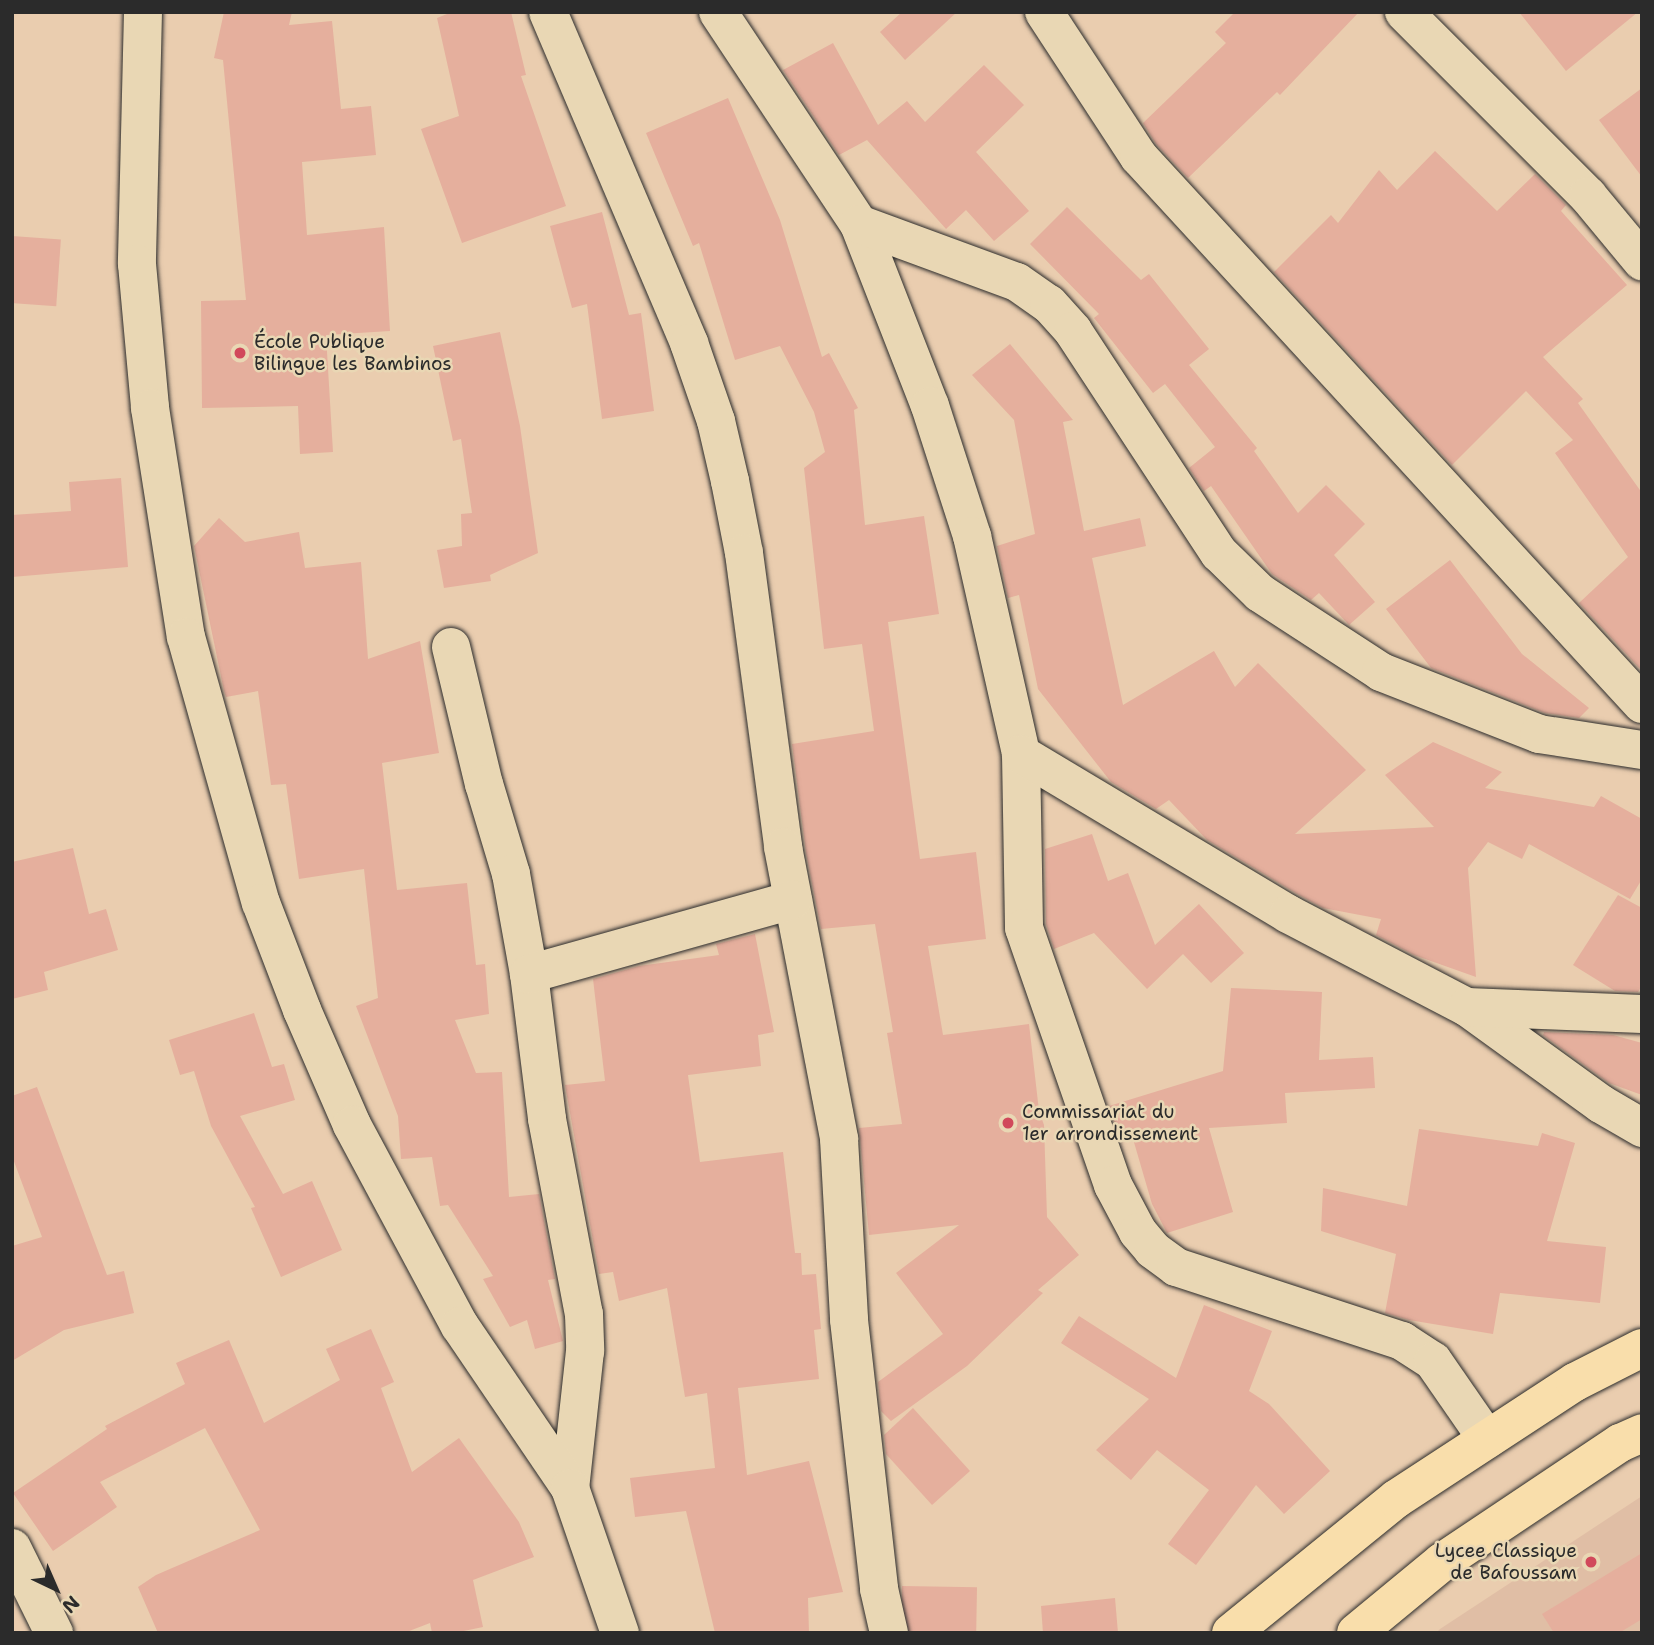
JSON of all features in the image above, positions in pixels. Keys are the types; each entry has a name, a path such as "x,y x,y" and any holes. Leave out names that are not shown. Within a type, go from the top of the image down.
{"main road":[{"path":"1231,1633 1396,1499 1575,1382 1642,1348"},
{"path":"1356,1633 1442,1562 1620,1443 1642,1433"}],"street":[{"path":"143,12 137,264 150,408 186,637 261,903 302,1010 352,1125 460,1326 570,1488 620,1633"},
{"path":"548,12 688,343 716,421 744,553 793,900 839,1139 849,1321 879,1589 889,1633"},
{"path":"718,12 859,224 930,406 963,507 1021,754 1024,928 1113,1185 1138,1232 1153,1250 1176,1267 1402,1341 1433,1361 1488,1439"},
{"path":"1044,12 1139,157 1642,704"},
{"path":"1404,12 1588,196 1642,261"},
{"path":"859,224 1017,282 1049,304 1073,331 1219,553 1261,593 1381,671 1539,734 1642,750"},
{"path":"451,648 484,784 511,874 529,974 547,1119 584,1314 585,1351 570,1488"},
{"path":"1021,754 1288,914 1467,1007 1601,1104 1642,1128"},
{"path":"529,974 793,900"},
{"path":"1467,1007 1642,1014"},
{"path":"12,1548 54,1633"}],"shaded area":[{"name":"Lycee Classique de Bafoussam","path":"1642,1496 1642,1633 1436,1633 1440,1629"}],"building":[{"path":"224,12 292,12 289,25 332,21 341,109 371,106 376,155 302,162 307,235 384,227 390,331 326,335 333,452 300,454 298,406 202,408 201,301 246,300 223,60 214,58"},
{"path":"452,12 511,12 526,75 521,76 566,206 462,243 421,129 459,116 437,18"},
{"path":"902,12 957,12 905,60 880,32"},
{"path":"1235,12 1359,12 1280,95 1277,92 1188,178 1156,144 1143,123 1226,43 1215,32"},
{"path":"1519,12 1638,12 1566,71"},
{"path":"833,43 878,125 907,101 925,122 984,65 1024,105 976,152 1029,211 994,241 966,210 946,229 867,140 839,155 783,70"},
{"path":"1642,88 1642,177 1599,120"},
{"path":"728,98 780,220 822,357 829,353 858,408 854,410 865,525 924,516 939,614 888,622 920,859 976,852 986,939 928,946 943,1035 1029,1024 1039,1111 1044,1125 1047,1217 1079,1255 1038,1290 1043,1293 967,1366 891,1421 881,1411 878,1382 943,1334 896,1273 959,1225 869,1235 859,1128 902,1124 887,1033 893,1032 875,924 821,929 806,853 792,744 874,731 862,644 824,649 804,468 825,452 814,412 780,346 735,360 699,243 693,246 646,133"},
{"path":"1435,151 1497,211 1535,174 1566,205 1561,211 1627,285 1543,357 1583,399 1578,403 1642,493 1642,671 1579,603 1628,557 1555,453 1573,440 1526,391 1452,465 1274,272 1331,215 1338,223 1379,170 1397,190"},
{"path":"1067,207 1141,280 1149,274 1209,349 1189,365 1257,448 1254,451 1298,513 1326,485 1365,524 1334,555 1375,602 1349,625 1319,593 1311,600 1272,574 1211,486 1204,491 1189,468 1215,447 1165,384 1153,393 1094,318 1099,314 1030,244"},
{"path":"602,212 629,315 641,313 654,411 602,419 587,304 572,308 550,226"},
{"path":"12,236 61,239 56,306 12,303"},
{"path":"500,332 520,426 538,553 490,575 491,581 444,588 437,550 462,546 461,514 472,513 461,439 453,441 433,346"},
{"path":"1010,344 1073,420 1063,422 1084,531 1140,518 1146,546 1092,558 1123,705 1214,651 1235,687 1258,663 1366,770 1295,834 1434,827 1385,775 1433,742 1502,772 1485,788 1594,807 1601,796 1642,819 1642,879 1630,899 1529,844 1522,859 1488,842 1468,868 1476,977 1414,955 1376,935 1381,919 1323,908 1299,895 1207,840 1169,800 1156,809 1111,782 1038,689 1019,595 1008,598 997,546 1035,534 1014,420 972,375"},
{"path":"121,478 128,567 12,577 12,515 71,511 69,482"},
{"path":"219,518 245,542 299,532 305,568 361,562 368,659 420,641 439,753 382,763 397,890 467,883 476,965 485,964 489,1014 455,1020 476,1073 502,1072 509,1197 539,1194 555,1279 548,1280 563,1341 535,1349 527,1320 510,1327 483,1279 493,1276 448,1205 440,1206 432,1157 401,1159 398,1116 356,1006 378,998 364,869 299,879 286,784 271,785 258,691 226,697 224,691 194,546"},
{"path":"1450,560 1522,654 1589,708 1579,718 1545,713 1431,668 1386,609"},
{"path":"1092,834 1108,881 1128,873 1155,945 1199,904 1244,953 1211,983 1183,954 1147,989 1094,933 1054,949 1046,924 1045,849"},
{"path":"73,848 89,914 106,909 118,950 44,972 48,990 12,999 12,862"},
{"path":"1618,895 1642,908 1642,986 1638,992 1615,991 1573,965"},
{"path":"755,934 774,1032 758,1035 761,1066 688,1075 700,1162 783,1152 795,1253 801,1253 802,1275 816,1274 821,1329 814,1330 819,1379 738,1388 747,1475 809,1461 843,1592 808,1598 809,1633 715,1633 686,1511 635,1517 630,1478 715,1468 707,1393 685,1397 667,1288 619,1301 613,1272 599,1274 565,1085 605,1081 593,979 639,966 719,955 716,944"},
{"path":"1231,988 1322,992 1319,1060 1373,1057 1375,1088 1285,1093 1287,1123 1209,1128 1233,1212 1167,1233 1152,1204 1131,1132 1119,1136 1109,1106 1223,1071"},
{"path":"254,1013 272,1067 284,1064 295,1100 240,1116 283,1194 312,1181 342,1250 281,1277 251,1208 255,1207 211,1126 194,1071 180,1075 169,1040"},
{"path":"1544,1032 1613,1035 1642,1043 1642,1095 1609,1083 1543,1035"},
{"path":"37,1087 107,1275 124,1271 134,1313 64,1330 12,1361 12,1246 42,1237 12,1156 12,1096"},
{"path":"1419,1129 1538,1146 1542,1133 1575,1143 1547,1241 1606,1247 1600,1303 1500,1293 1493,1334 1409,1320 1385,1313 1396,1254 1321,1231 1323,1188 1407,1206"},
{"path":"1204,1305 1272,1331 1249,1391 1269,1404 1330,1471 1284,1514 1256,1485 1196,1565 1168,1544 1209,1490 1157,1450 1131,1480 1096,1450 1149,1399 1061,1343 1079,1316 1176,1378"},
{"path":"371,1329 394,1382 381,1388 412,1472 459,1438 519,1522 534,1557 473,1580 483,1627 454,1633 432,1633 430,1623 404,1633 158,1633 138,1587 156,1575 260,1530 205,1428 100,1482 117,1507 53,1551 13,1493 107,1429 105,1426 185,1384 176,1363 229,1340 264,1423 340,1380 326,1349"},
{"path":"913,1408 970,1471 932,1505 886,1454 884,1435"},
{"path":"1642,1553 1642,1619 1619,1633 1554,1633 1542,1614"},
{"path":"902,1586 977,1587 976,1633 901,1633"},
{"path":"1115,1598 1118,1633 1043,1633 1041,1606"}],"place":[{"name":"École Publique Bilingue les Bambinos","path":"240,353"},
{"name":"Commissariat du 1er arrondissement","path":"1008,1123"},
{"name":"Lycee Classique de Bafoussam","path":"1591,1562"}]}
